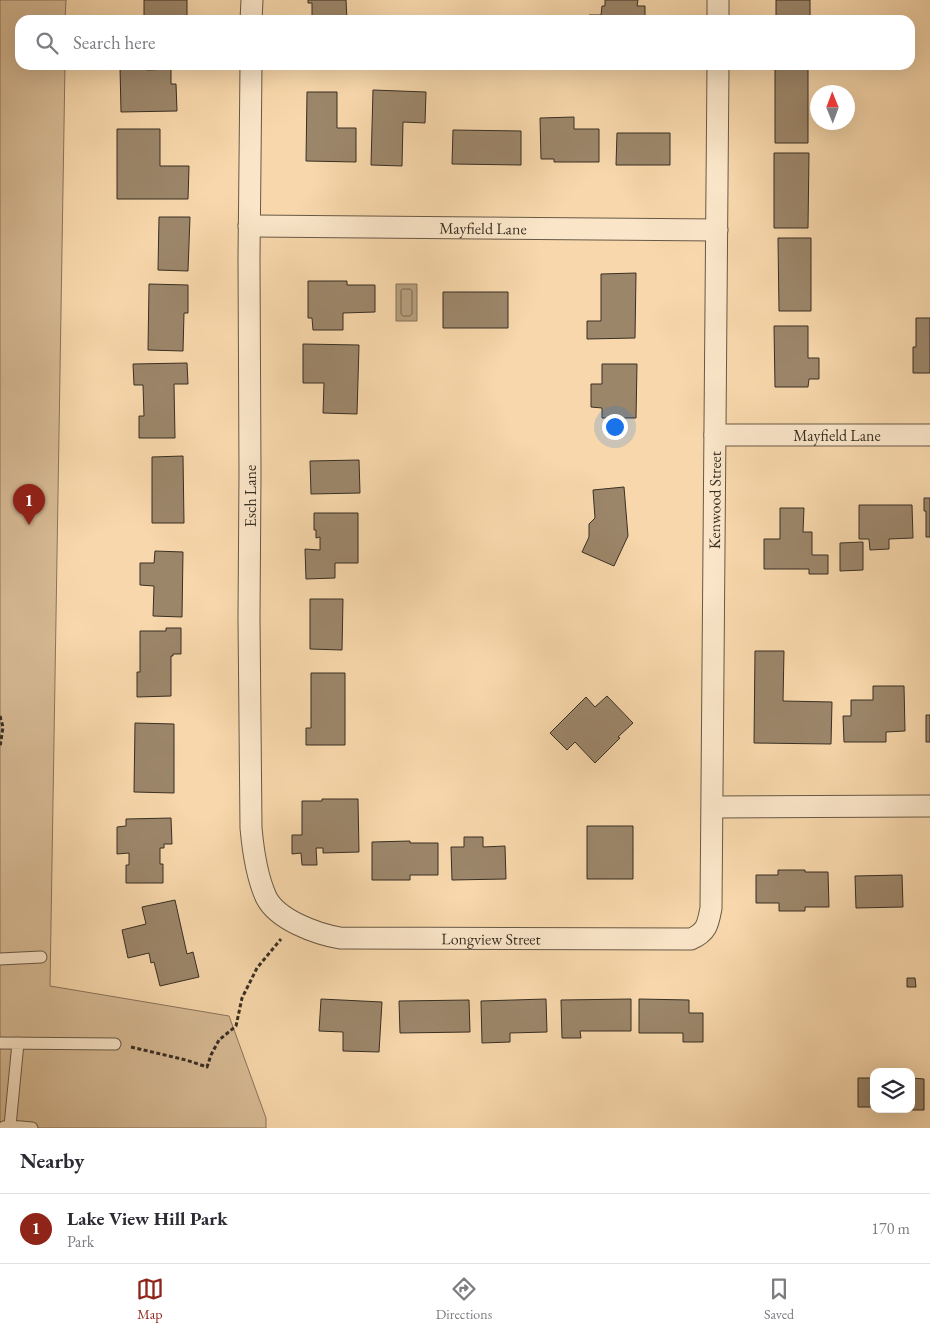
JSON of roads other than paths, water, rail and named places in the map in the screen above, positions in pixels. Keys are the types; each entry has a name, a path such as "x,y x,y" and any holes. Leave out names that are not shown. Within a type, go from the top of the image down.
{"street":[{"path":"251,15 252,0"},
{"path":"718,0 718,15"},
{"name":"Esch Lane","path":"251,70 249,618 251,828 252,844 267,898 273,906 292,921"},
{"name":"Kenwood Street","path":"702,934 709,922 711,908 713,807 718,70"},
{"name":"Mayfield Lane","path":"250,226 717,230"},
{"name":"Mayfield Lane","path":"715,435 930,435"},
{"path":"713,807 930,806"},
{"name":"Longview Street","path":"292,921 311,931 340,938 691,939 702,934"}],"lane":[{"path":"0,959 41,957"},
{"path":"0,1043 115,1044"},
{"path":"18,1043 6,1127 32,1128"}],"water":[{"path":"396,284 417,284 417,321 396,321"}],"place":[{"name":"Lake View Hill Park","path":"29,525"}]}
